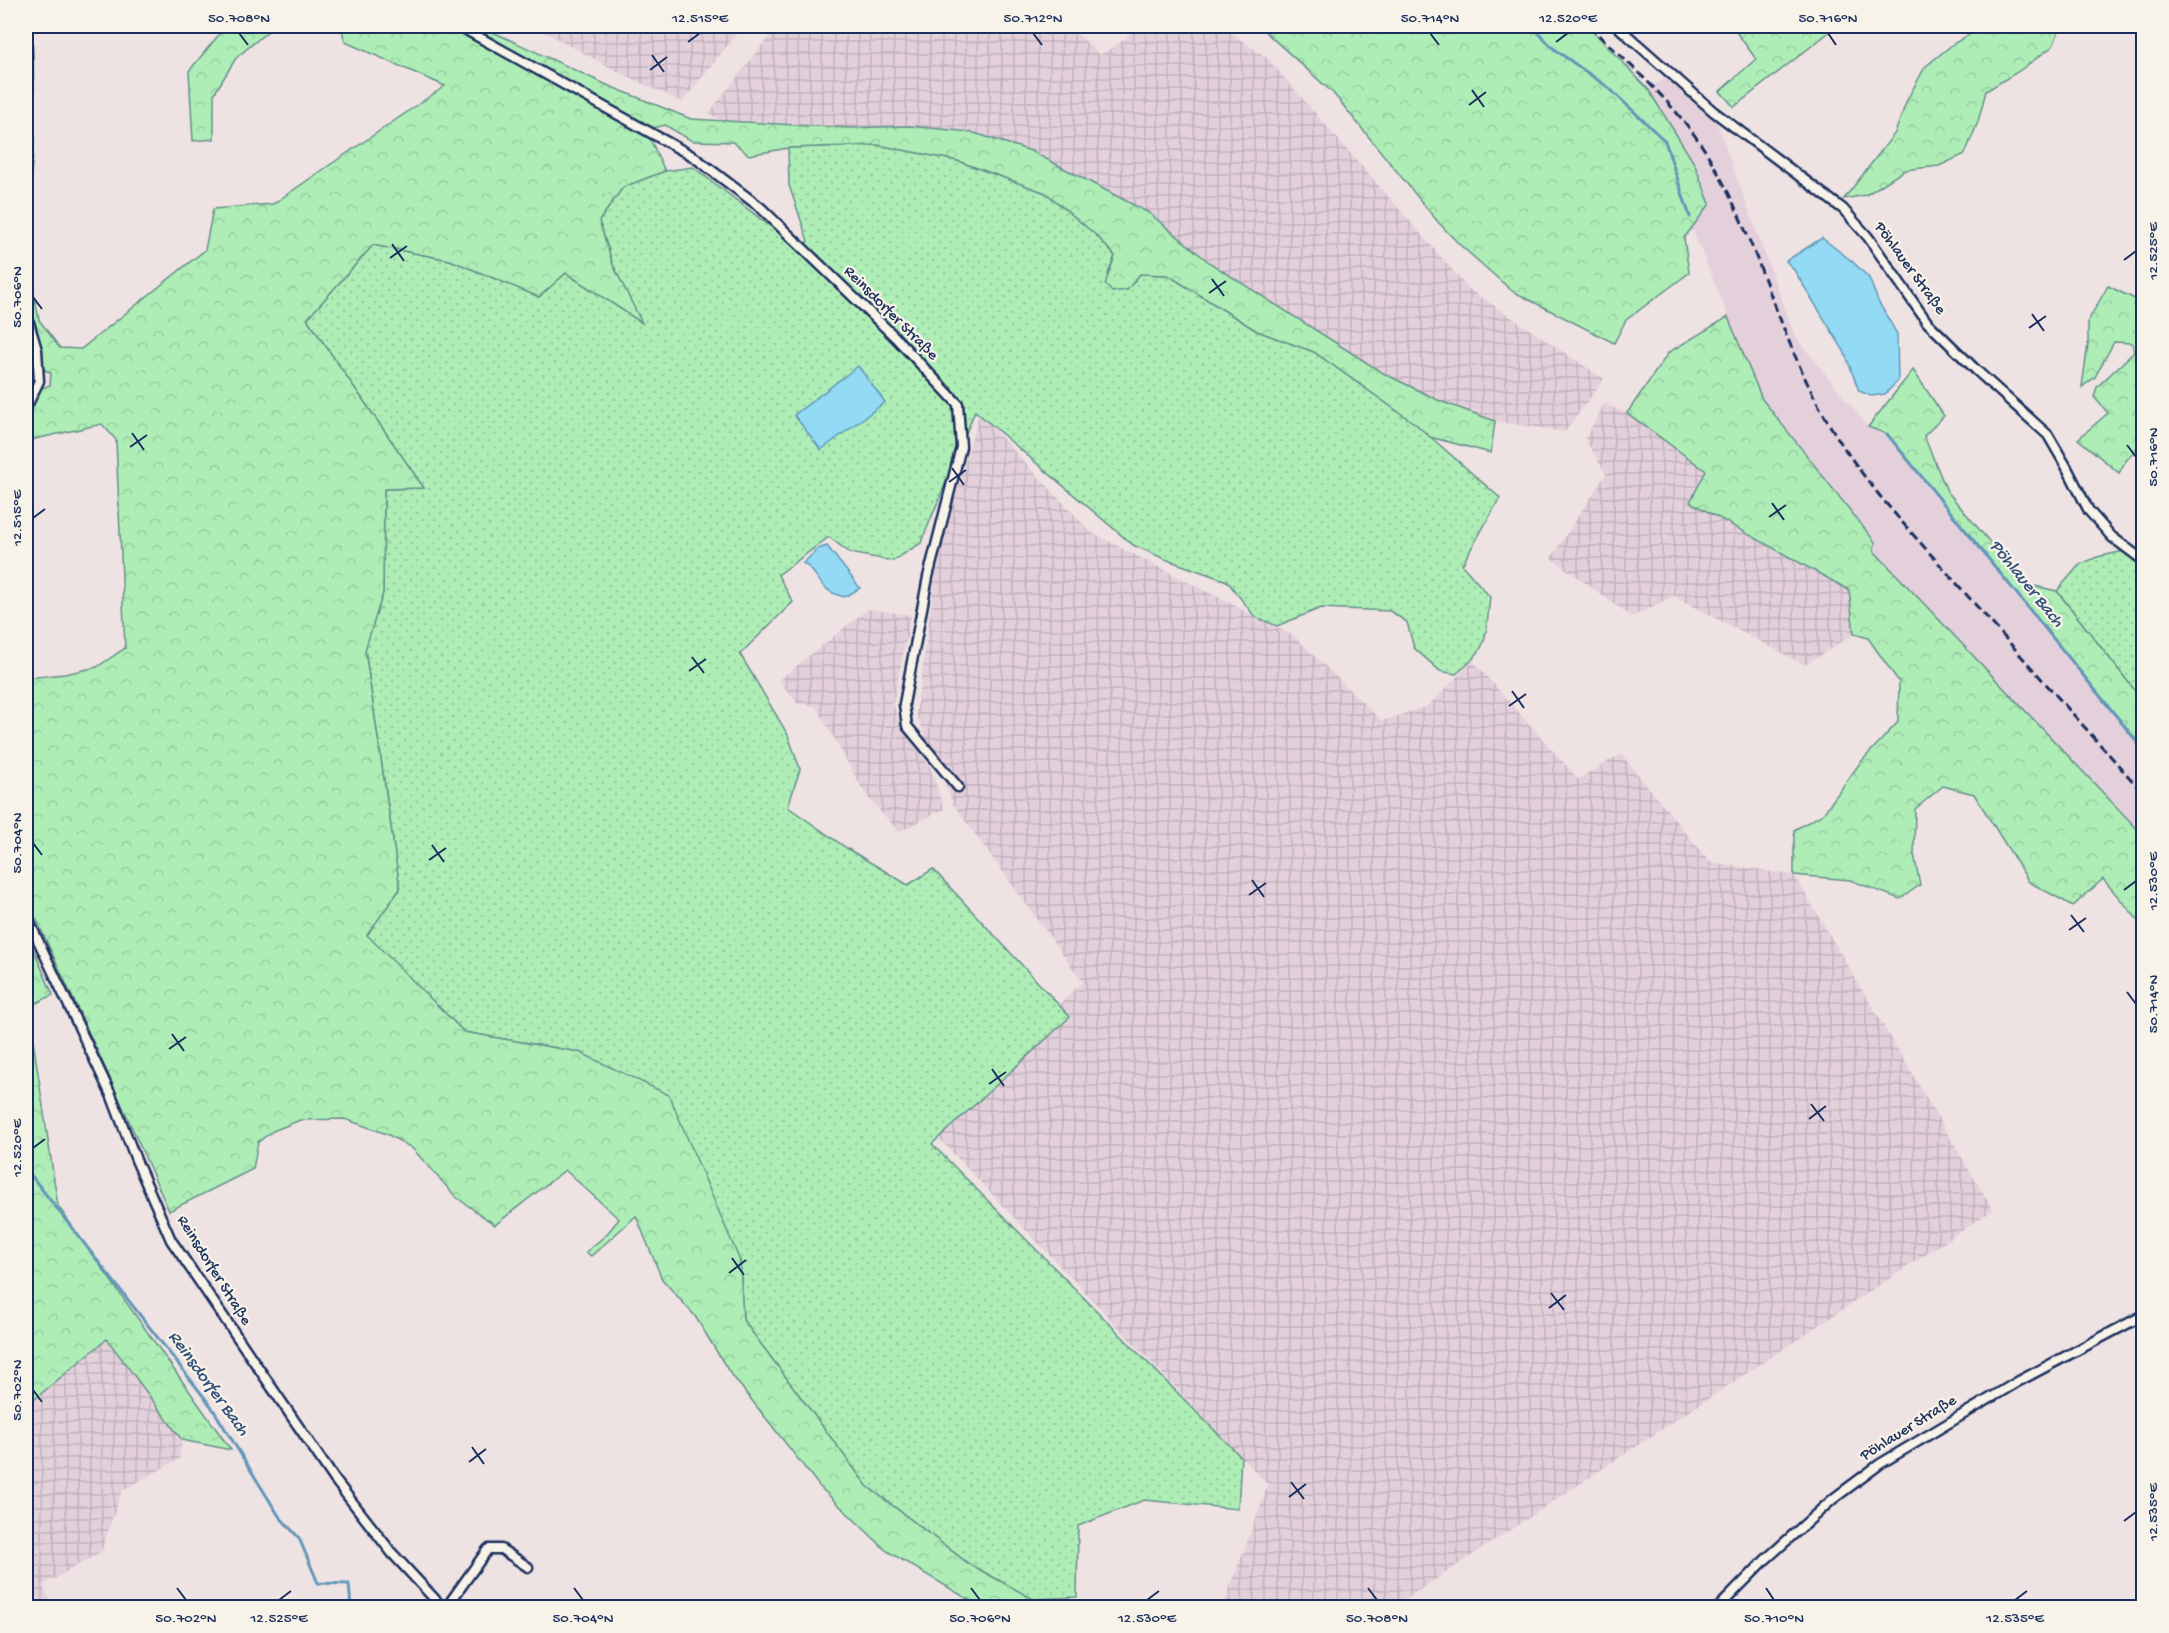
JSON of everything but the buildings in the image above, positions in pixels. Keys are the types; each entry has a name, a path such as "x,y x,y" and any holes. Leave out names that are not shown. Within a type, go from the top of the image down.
{"street":[{"path":"26,26 28,90 26,110"},
{"name":"Reinsdorfer Straße","path":"459,26 694,157 759,207 895,337 958,404 961,447 928,577 904,704 907,726 958,787"},
{"name":"Pöhlauer Straße","path":"1617,26 1713,111 1843,209 1868,237 1927,322 2044,431 2066,466 2089,511 2112,537 2144,561"},
{"path":"26,312 37,350 39,381 26,408"},
{"name":"Reinsdorfer Straße","path":"26,915 112,1097 136,1160 171,1240 335,1480 392,1553 443,1606"},
{"name":"Pöhlauer Straße","path":"1718,1608 1765,1560 1833,1499 1880,1464 2019,1381 2144,1315"},
{"path":"443,1606 488,1549 501,1549 528,1567"}],"shaded area":[{"path":"533,26 743,26 682,102 628,77"},
{"path":"777,26 1069,26 1100,55 1124,40 1137,26 1222,26 1268,59 1469,289 1604,379 1565,432 1495,421 1440,401 1383,373 1210,263 1149,213 971,132 909,126 849,128 721,121 709,113"},
{"path":"1666,78 1716,121 1795,336 1868,427 1887,434 2143,750 2143,835 1874,551 1875,542 1762,399 1692,228 1710,203 1694,163 1648,89"},
{"path":"1604,404 1627,413 1706,471 1690,502 1849,590 1854,634 1805,665 1673,596 1632,617 1551,558 1606,474 1585,439"},
{"path":"979,414 1092,533 1294,636 1382,721 1428,706 1473,661 1578,779 1621,754 1710,862 1794,875 1993,1210 1394,1607 1223,1607 1268,1485 928,1127 1083,982 953,804 916,714 938,557"},
{"path":"868,609 911,615 893,704 902,730 930,766 944,809 899,832 865,794 816,706 797,703 779,680"},
{"path":"107,1339 182,1440 179,1459 122,1491 101,1552 42,1586 56,1607 26,1607 26,1396 31,1401"}],"green space":[{"path":"226,26 274,26 236,58 214,94 214,139 193,141 189,71"},
{"path":"341,26 480,26 607,85 691,119 849,128 909,126 971,132 1031,151 1149,213 1210,263 1383,373 1440,401 1495,421 1491,453 1430,437 1417,425 1314,352 1257,331 1168,275 1140,274 1127,290 1112,292 1105,284 1115,256 1097,236 1046,193 958,161 878,145 788,148 749,155 733,142 692,141 665,125 646,130 665,171 623,187 599,221 613,265 642,323 566,273 539,297 450,260 373,245 307,319 424,488 384,489 383,593 365,650 400,889 367,935 464,1032 579,1052 669,1095 740,1261 743,1320 867,1486 969,1564 1033,1599 1022,1607 981,1607 887,1551 820,1487 728,1370 695,1316 662,1279 636,1216 591,1256 586,1252 606,1235 619,1219 565,1170 495,1225 456,1197 412,1148 387,1134 345,1119 300,1120 273,1131 258,1142 253,1169 169,1211 26,897 26,678 65,674 97,667 125,648 116,440 102,424 26,441 26,414 40,389 50,385 51,373 41,368 42,348 26,291 26,256 39,320 60,348 81,349 205,250 213,209 273,204 445,86 345,42"},
{"path":"1259,26 1588,26 1648,89 1694,163 1710,204 1684,238 1689,273 1626,320 1614,343 1512,291 1438,222 1333,93"},
{"path":"1732,26 1837,26 1734,107 1720,91 1756,59"},
{"path":"1984,26 2061,26 2053,46 1986,91 1978,122 1965,154 1939,166 1905,170 1866,195 1844,199 1895,133 1907,100 1925,67 1953,44"},
{"path":"28,135 35,137 26,220 26,157"},
{"path":"878,145 958,161 1046,193 1097,236 1115,256 1108,274 1127,290 1140,274 1168,275 1257,331 1314,352 1417,425 1500,498 1462,565 1490,597 1484,641 1475,657 1456,674 1440,671 1414,648 1407,622 1390,611 1321,608 1277,626 1255,617 1227,581 1133,545 975,411 921,543 893,561 850,553 829,537 778,575 793,602 740,654 788,735 800,769 788,807 848,849 908,885 933,869 1070,1017 932,1144 1241,1457 1238,1509 1144,1500 1078,1526 1077,1597 1033,1599 969,1564 867,1486 743,1320 740,1261 579,1052 464,1032 366,935 400,889 365,649 383,593 384,489 424,488 307,319 373,245 450,260 539,297 566,273 641,322 613,265 599,221 623,187 665,171 693,167 800,249 808,241 789,185 788,148"},
{"path":"2108,286 2143,303 2143,441 2119,473 2078,439 2108,413 2094,397 2097,387 2134,352 2132,343 2114,342 2095,377 2082,387 2088,344 2088,321"},
{"path":"1728,317 1762,399 1875,542 1874,551 2143,835 2143,926 2103,879 2073,906 2029,882 1974,794 1943,786 1915,809 1914,854 1920,885 1900,899 1850,880 1794,875 1794,830 1823,814 1860,763 1898,722 1899,682 1868,638 1854,634 1849,590 1690,502 1706,471 1627,413 1669,352"},
{"path":"1913,370 1944,416 1924,436 1947,491 2025,584 2057,591 2143,701 2143,750 1887,434 1868,427"},
{"path":"2124,551 2143,566 2143,701 2057,591 2079,565 2097,557"},
{"path":"26,932 53,995 28,1007 58,1206 231,1450 182,1440 107,1339 31,1402 26,1396"}],"water":[{"path":"1822,238 1853,262 1869,278 1878,301 1897,334 1898,381 1885,394 1871,396 1859,391 1844,351 1794,270 1786,261"},
{"path":"858,366 885,402 821,450 794,415"},
{"path":"827,546 860,588 845,597 823,586 813,571 803,563 818,549"}],"waterway":[{"name":"Pöhlauer Bach","path":"1532,26 1554,49 1609,88 1665,141 1690,217"},
{"name":"Pöhlauer Bach","path":"1887,434 2144,750"},
{"name":"Reinsdorfer Bach","path":"26,1169 211,1406 279,1516 299,1538 318,1583 349,1584 351,1608"}],"railway":[{"path":"1589,26 1666,101 1706,152 1741,220 1798,364 1847,453 1909,530 2144,794"}]}
